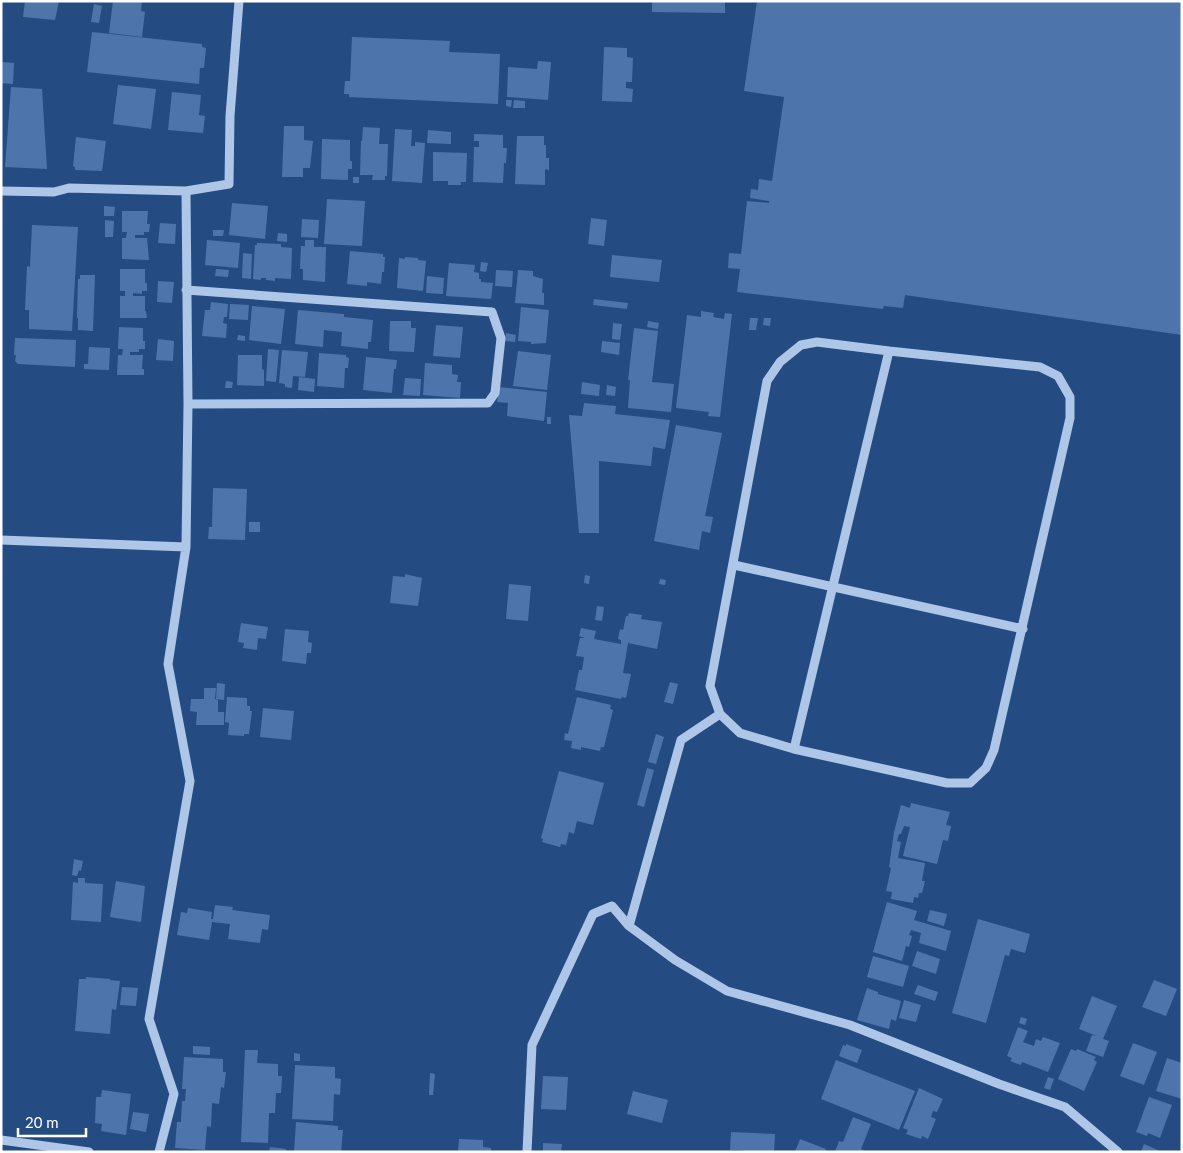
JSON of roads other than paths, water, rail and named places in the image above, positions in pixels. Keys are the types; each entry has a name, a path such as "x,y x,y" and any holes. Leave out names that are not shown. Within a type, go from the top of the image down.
{"street":[{"path":"1,191 54,192 69,188 186,191 229,184 230,116 239,1"},
{"path":"159,1152 174,1094 149,1018 190,781 168,664 186,547 188,404 186,191"},
{"path":"186,290 492,312 501,338 495,393 488,403 188,404"},
{"path":"817,342 1040,367 1058,376 1070,397 1070,418 994,750 986,768 970,783 947,784 794,749 740,733 720,714 710,686 734,565 768,381 780,362 800,345 817,342"},
{"path":"794,749 889,351"},
{"path":"1,540 186,547"},
{"path":"734,565 1023,629"},
{"path":"629,926 681,740 720,714"},
{"path":"527,1152 532,1046 594,914 612,906 629,926 675,960 727,991 850,1025 999,1084 1065,1107 1118,1152"},
{"path":"1,1140 89,1152"}]}
